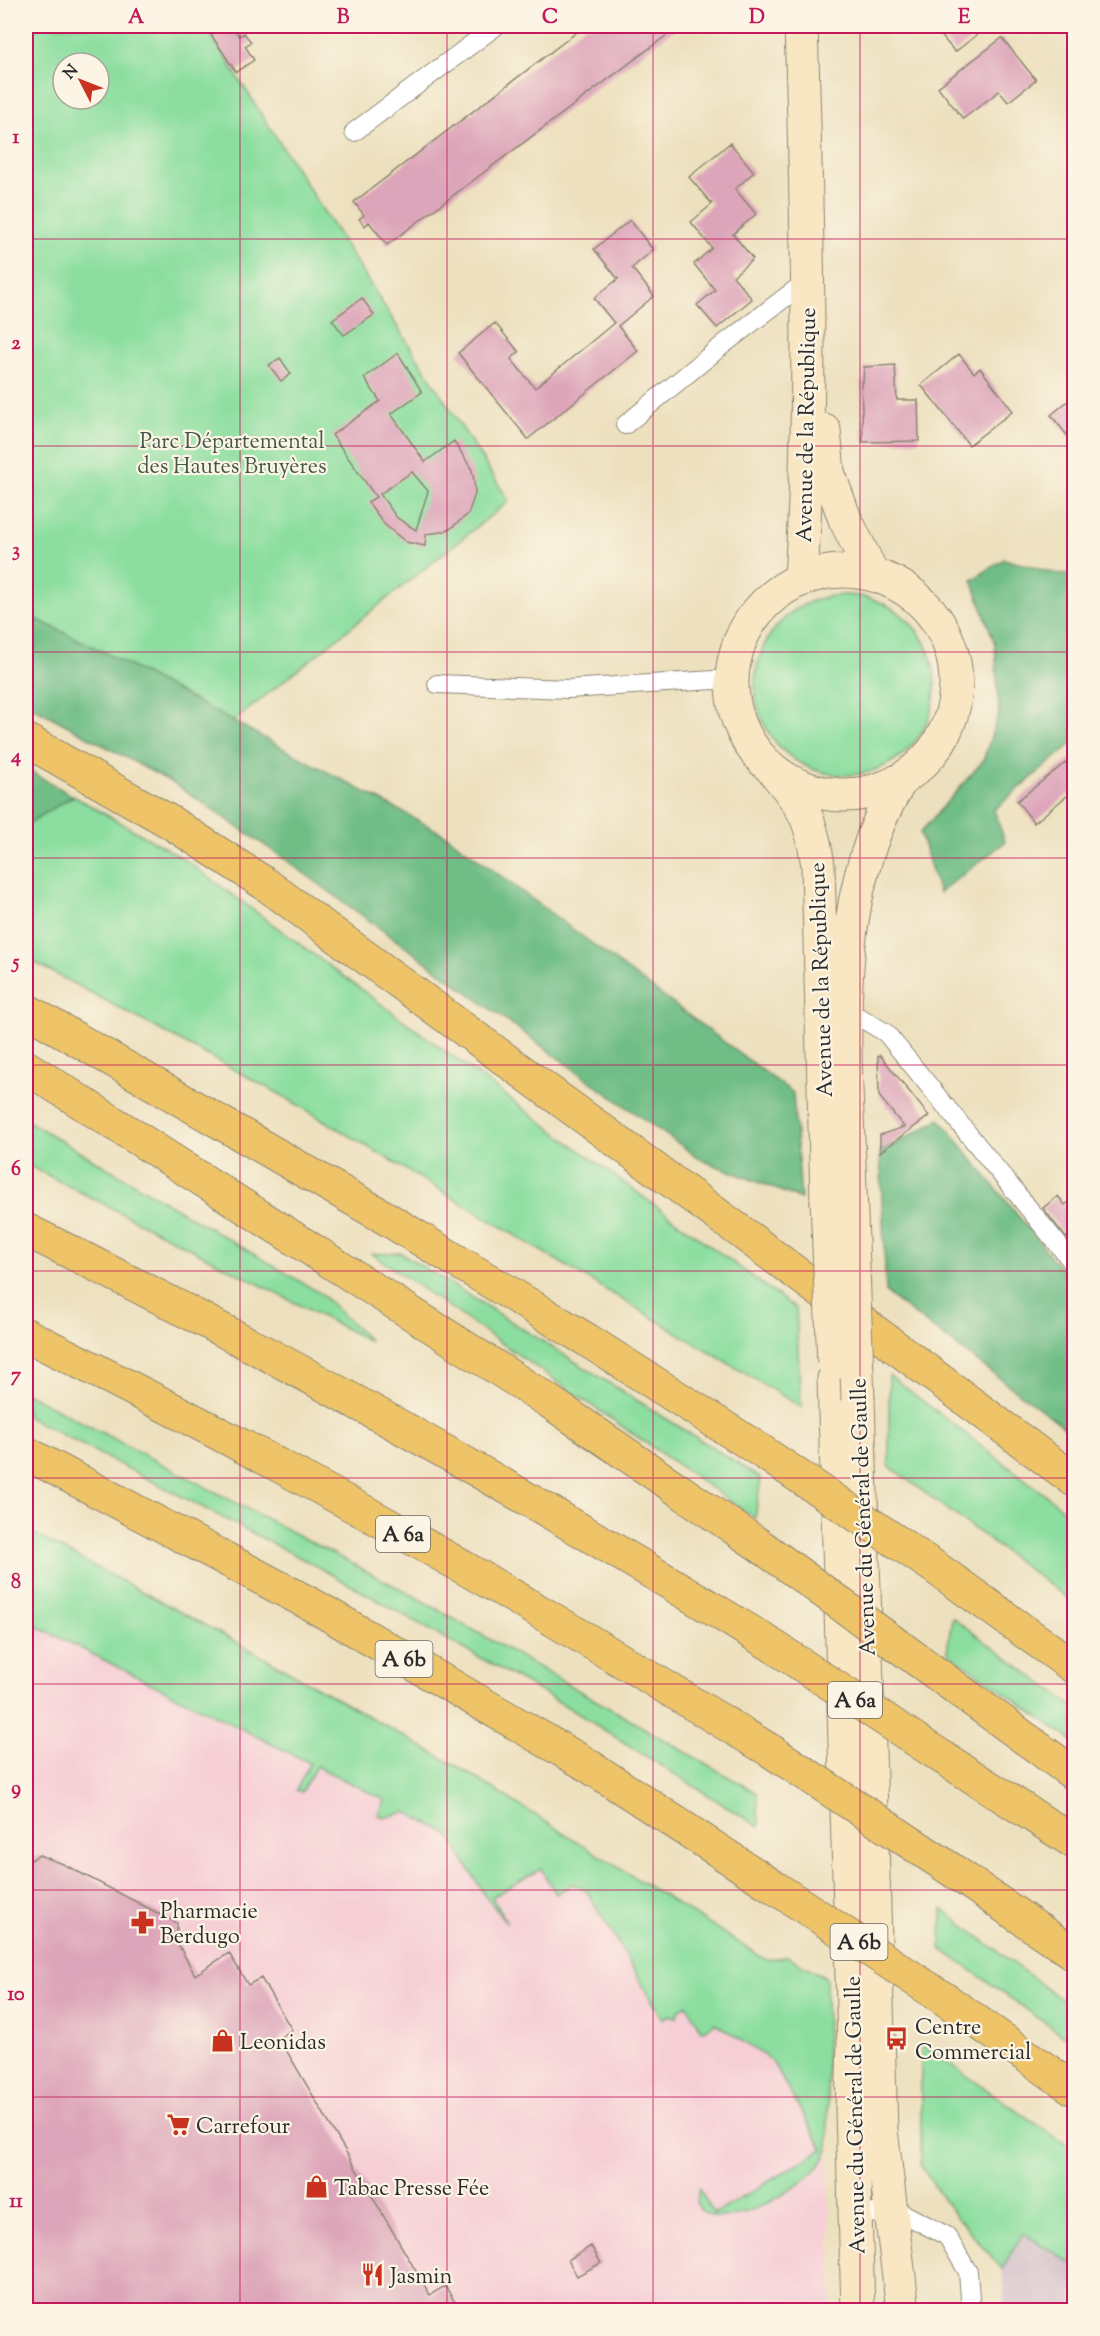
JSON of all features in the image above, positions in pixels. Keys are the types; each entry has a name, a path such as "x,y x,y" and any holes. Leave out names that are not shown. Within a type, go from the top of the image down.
{"highway":[{"path":"26,740 170,822 264,883 733,1226 1074,1480"},
{"path":"26,1010 379,1214 587,1340 758,1449 933,1566 1074,1667"},
{"path":"26,1066 546,1400 762,1547 1074,1774"},
{"name":"A 6a","path":"26,1230 217,1326 627,1556 767,1642 1074,1842"},
{"name":"A 6a","path":"26,1335 373,1516 609,1653 771,1752 943,1864 1074,1954"},
{"name":"A 6b","path":"26,1453 324,1612 586,1764 946,2000 1074,2089"}],"main road":[{"name":"Avenue de la République","path":"801,26 808,276 805,518 801,578"},
{"name":"Avenue de la République","path":"808,276 828,472 845,519 872,573"},
{"path":"836,570 872,573 902,586 927,607 946,634 956,665 956,698 946,731 927,759 901,780 870,793 836,796 804,789 774,772 750,747 735,714 731,679 736,647 751,618 773,595 801,578 836,570"},
{"name":"Avenue de la République","path":"774,772 804,810 814,838 833,1010 839,1195"},
{"name":"Avenue de la République","path":"833,1010 849,949 863,868 875,827 885,804 901,780"},
{"name":"Avenue du Général de Gaulle","path":"839,1195 846,1389 881,2119 903,2310"},
{"name":"Avenue du Général de Gaulle","path":"846,1389 854,2042 852,2111 858,2310"}],"lane":[{"path":"354,132 496,26"},
{"path":"625,425 808,276"},
{"path":"437,684 568,689 731,679"},
{"path":"833,1010 886,1033 1074,1264"},
{"path":"854,2217 890,2210 906,2215 947,2236 968,2272 970,2310"}],"shaded area":[{"path":"26,1621 385,1801 528,1857 590,1889 827,2093 832,2310 26,2310"},
{"path":"1023,2233 1074,2265 1074,2310 1004,2310 1002,2269"}],"green space":[{"name":"Parc Départemental des Hautes Bruyères","path":"26,26 205,26 509,501 230,724 173,783 26,703"},
{"path":"1004,559 1061,575 1074,573 1074,742 994,810 1005,842 939,893 920,833 983,761 999,713 995,644 972,580"},
{"path":"845,595 863,596 880,601 909,621 929,650 934,667 934,703 929,720 909,749 880,769 863,774 845,775 827,774 810,769 781,749 761,720 756,703 755,685 756,667 761,650 781,621 810,601 827,596"},
{"path":"26,614 102,651 447,836 793,1093 801,1199 702,1160 279,855 173,783 26,703"},
{"path":"26,769 73,796 26,825"},
{"path":"73,796 181,857 796,1309 801,1407 285,1097 26,958 26,825"},
{"path":"940,1119 1074,1285 1074,1434 886,1293 880,1152"},
{"path":"26,1120 320,1293 371,1342 26,1164"},
{"path":"401,1253 761,1478 755,1518 372,1254"},
{"path":"889,1375 1074,1517 1074,1603 889,1466"},
{"path":"26,1393 414,1596 757,1793 759,1827 566,1706 318,1567 26,1416"},
{"path":"26,1530 242,1645 465,1771 766,1960 787,1956 826,1978 828,2149 817,2169 793,2188 756,2208 737,2215 720,2217 706,2213 696,2202 699,2189 714,2214 823,2149 772,2061 715,2023 702,2031 687,2005 679,2010 677,2017 670,2015 663,2019 587,1891 573,1884 556,1894 541,1869 492,1897 507,1923 486,1897 448,1834 406,1812 383,1818 379,1815 385,1800 316,1766 302,1792 296,1790 310,1763 26,1621"},
{"path":"952,1617 1074,1707 1074,1742 947,1652"},
{"path":"942,1909 1074,2009 1074,2043 941,1949"},
{"path":"921,2044 1074,2150 1074,2265 1023,2233 1002,2269 948,2206 921,2166"}],"building":[{"path":"205,26 236,26 233,28 239,36 244,33 251,42 245,46 254,60 236,72"},
{"path":"585,26 679,26 387,245 369,222 365,226 359,219 364,215 354,202"},
{"path":"933,26 988,26 955,52"},
{"path":"1002,38 1036,80 1008,102 999,91 963,119 938,87"},
{"path":"730,143 754,172 735,189 756,214 733,234 753,259 733,276 752,299 717,328 697,305 715,290 694,264 712,248 691,222 712,204 689,177"},
{"path":"630,220 653,250 632,268 654,296 618,326 638,351 528,439 458,353 495,323 519,352 511,359 535,388 614,323 594,298 618,279 594,249"},
{"path":"362,298 374,315 344,335 332,320"},
{"path":"398,353 422,392 391,414 425,462 454,441 472,470 475,494 468,514 450,529 426,534 425,546 406,542 385,525 368,502 376,497 332,435 380,401 364,378","holes":["412,472 428,491 416,530 397,518 380,494"]},
{"path":"959,354 974,373 980,368 1013,411 969,445 921,385"},
{"path":"280,358 291,374 281,381 269,365"},
{"path":"895,365 897,400 918,400 919,441 863,442 861,382 863,382 864,367"},
{"path":"1074,396 1074,444 1051,415"},
{"path":"1074,756 1074,790 1034,823 1017,801"},
{"path":"880,1055 929,1116 880,1152 880,1135 904,1127 879,1096 878,1056"},
{"path":"1058,1196 1065,1205 1074,1198 1074,1231 1066,1238 1043,1208"},
{"name":"Carrefour","path":"39,1855 63,1864 177,1923 177,1942 195,1975 229,1953 248,1985 261,1978 292,2030 279,2038 430,2295 445,2286 460,2310 26,2310 26,1863"},
{"path":"591,2246 601,2263 577,2276 568,2260"}],"place":[{"name":"Pharmacie Berdugo","path":"142,1923"},
{"name":"Centre Commercial","path":"897,2039"},
{"name":"Leonidas","path":"222,2041"},
{"name":"Carrefour","path":"178,2125"},
{"name":"Tabac Presse Fée","path":"316,2187"},
{"name":"Jasmin","path":"372,2275"}]}
